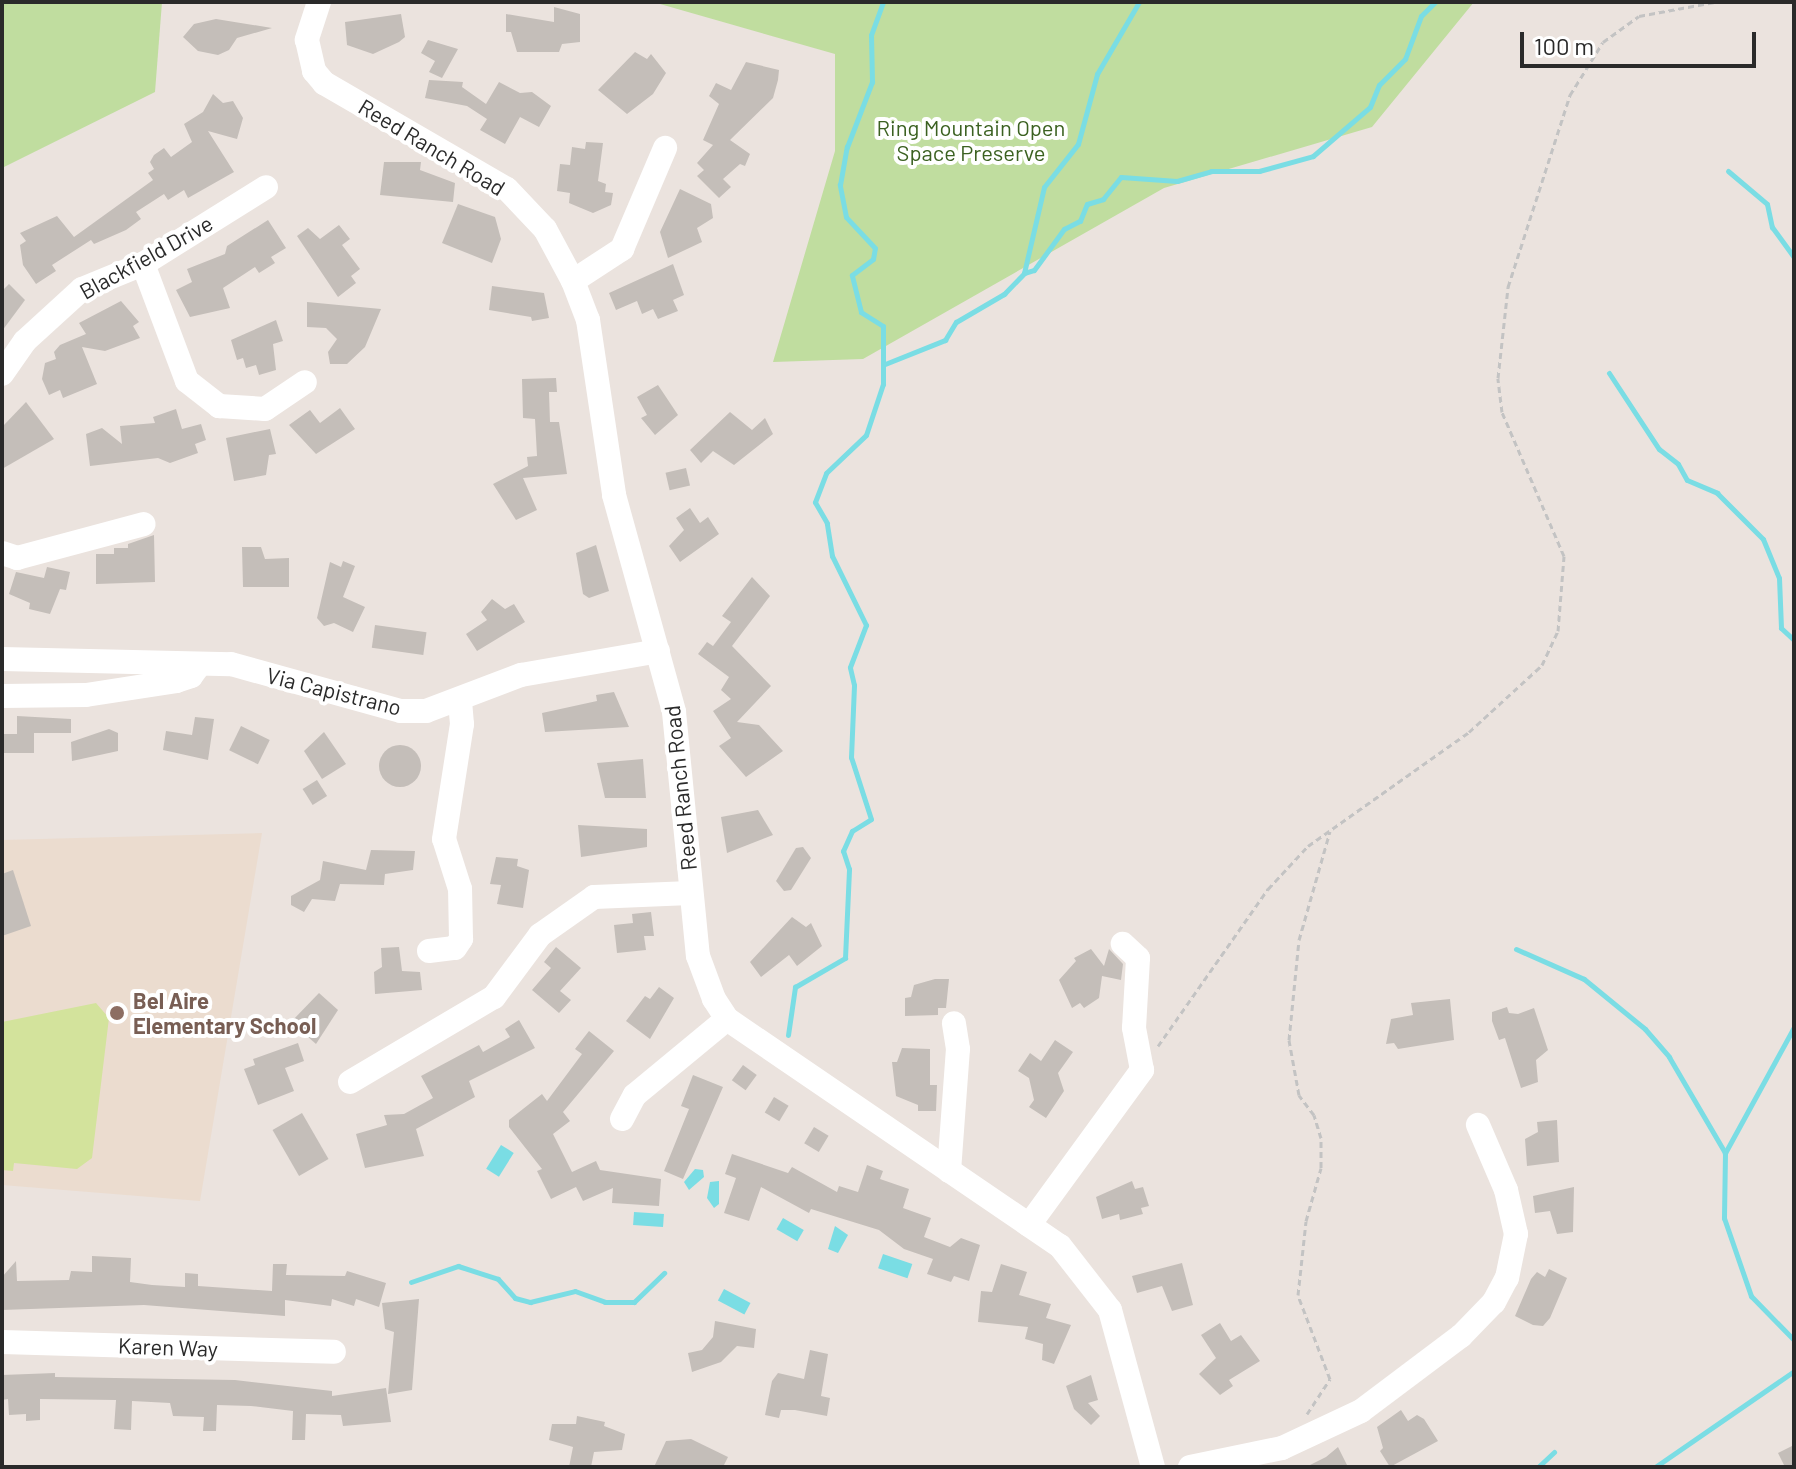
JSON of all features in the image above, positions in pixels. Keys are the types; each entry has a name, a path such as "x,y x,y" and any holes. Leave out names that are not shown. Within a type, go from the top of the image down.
{"street":[{"name":"Reed Ranch Road","path":"319,2 307,40 314,71 324,83 507,189 545,229 573,281 591,335 604,452 679,740 690,893 698,956 727,1019"},
{"path":"573,281 622,249 665,148"},
{"name":"Blackfield Drive","path":"2,374 25,341 82,289 143,264 266,187"},
{"path":"143,264 187,381 219,406 265,409 305,382"},
{"path":"2,553 17,558 144,524"},
{"name":"Via Capistrano","path":"2,659 231,664 401,711 426,711 521,675 658,651"},
{"path":"2,696 86,695 165,683 191,676 200,664"},
{"path":"429,951 455,948 461,939 460,889 444,839 462,724 460,699"},
{"path":"350,1082 494,997 540,935 594,897 690,893"},
{"path":"1029,1225 1142,1070 1134,1028 1138,958 1123,944"},
{"path":"622,1119 635,1095 727,1019 1060,1246 1110,1310 1153,1467"},
{"path":"949,1171 958,1049 954,1023"},
{"path":"1190,1467 1282,1448 1361,1411 1441,1352 1494,1302 1507,1278 1516,1234 1506,1190 1478,1125"},
{"name":"Karen Way","path":"2,1342 334,1352"}],"path":[{"path":"1142,1070 1268,889 1330,831 1510,699 1542,665 1558,631 1564,556 1502,412 1498,378 1508,287 1570,95 1603,42 1639,16 1715,2"},
{"path":"1301,1422 1330,1379 1298,1295 1306,1221 1321,1168 1321,1138 1314,1115 1299,1095 1289,1040 1299,940 1330,831"}],"shaded area":[{"name":"Bel Aire Elementary School","path":"262,833 200,1201 2,1185 2,840"}],"green space":[{"path":"2,2 162,2 155,92 2,168"},
{"name":"Ring Mountain Open Space Preserve","path":"653,2 1474,2 1372,127 1164,188 863,359 773,362 835,151 835,54"},
{"path":"96,1003 109,1018 92,1158 77,1169 14,1163 13,1171 2,1170 2,1022"}],"water":[{"path":"501,1145 514,1153 499,1177 486,1169"},
{"path":"695,1169 703,1170 704,1177 689,1190 684,1182"},
{"path":"719,1181 719,1204 714,1208 707,1198 710,1182"},
{"path":"634,1212 664,1214 663,1227 633,1225"},
{"path":"783,1218 804,1230 797,1241 776,1229"},
{"path":"835,1226 848,1235 838,1253 828,1249"},
{"path":"883,1254 912,1264 907,1278 878,1268"},
{"path":"724,1289 750,1303 744,1315 718,1300"}],"building":[{"path":"554,7 580,14 580,42 562,44 559,52 517,52 511,32 506,32 506,14 554,22"},
{"path":"401,14 405,37 399,42 373,54 347,45 345,22"},
{"path":"216,19 272,28 237,38 229,50 218,55 198,51 183,37 194,24"},
{"path":"428,40 458,49 442,78 429,72 435,61 421,53"},
{"path":"635,52 647,59 651,54 666,73 653,94 627,114 598,90"},
{"path":"746,62 779,70 778,80 773,98 730,140 750,154 745,166 740,164 723,179 731,187 719,198 697,176 704,170 697,163 713,145 703,140 719,104 709,96 716,83 731,90"},
{"path":"429,80 463,82 462,87 486,104 499,82 520,93 532,92 551,106 539,127 520,117 505,144 480,130 487,119 467,106 425,98"},
{"path":"213,94 223,103 233,101 243,118 237,139 208,131 234,172 188,198 184,190 168,200 164,194 136,212 141,219 126,230 94,244 91,240 52,265 56,271 36,284 23,265 20,245 26,241 20,233 57,216 74,237 153,180 148,173 154,169 150,162 154,155 164,148 171,157 192,142 184,124 203,112"},
{"path":"586,142 603,143 598,181 606,184 605,192 613,193 611,205 593,213 569,203 570,193 557,191 560,164 570,165 572,147 585,149"},
{"path":"384,162 421,162 420,170 455,183 453,202 380,195"},
{"path":"680,189 711,204 713,218 697,228 702,242 668,258 660,232"},
{"path":"458,204 495,217 501,239 492,263 442,243"},
{"path":"268,220 286,248 271,257 275,263 259,273 255,267 223,288 230,308 190,317 176,290 192,282 187,269 225,254 227,246"},
{"path":"339,225 350,239 342,245 360,269 351,276 356,283 338,297 297,236 308,228 320,239"},
{"path":"673,264 684,295 673,300 678,311 658,319 653,309 642,314 637,301 616,310 609,293"},
{"path":"9,284 25,300 2,331 2,291"},
{"path":"492,286 544,293 549,318 532,321 531,317 489,310"},
{"path":"121,301 139,322 133,326 140,338 105,351 82,347 97,384 63,398 60,390 49,395 42,379 45,363 56,359 54,352 60,345 86,334 79,323"},
{"path":"307,302 381,309 365,347 347,364 330,364 328,352 337,339 326,328 307,327"},
{"path":"276,320 283,341 273,344 276,370 259,375 256,365 246,368 243,358 237,360 231,340"},
{"path":"556,378 557,392 549,392 550,422 559,422 567,474 523,478 537,510 516,520 493,484 528,466 527,457 537,456 535,419 523,418 522,379"},
{"path":"658,385 678,415 655,435 641,418 647,415 637,397"},
{"path":"26,402 54,439 2,469 3,426"},
{"path":"340,408 355,429 316,454 289,425 310,410 320,423"},
{"path":"176,409 182,429 201,424 206,440 195,444 198,453 170,463 158,458 90,466 86,434 102,428 122,444 120,426 155,423 153,417"},
{"path":"730,412 752,430 765,418 773,434 734,465 713,451 701,463 690,450"},
{"path":"270,429 276,454 269,455 266,475 234,481 226,438"},
{"path":"686,468 690,486 670,490 666,473"},
{"path":"690,508 700,523 708,517 719,534 680,562 669,546 684,530 676,518"},
{"path":"154,535 155,582 96,584 96,554 114,554 114,548 128,548 128,544"},
{"path":"596,545 609,591 589,598 583,594 576,553"},
{"path":"242,547 261,547 265,559 289,558 289,587 243,587"},
{"path":"343,561 355,566 343,597 365,607 353,632 334,623 324,626 317,618 330,562 341,567"},
{"path":"47,567 70,572 66,590 60,589 50,614 29,609 30,603 9,594 16,572 44,578"},
{"path":"752,577 770,596 732,646 771,686 737,722 759,725 783,751 746,777 719,746 731,738 713,711 731,699 721,690 729,677 698,654 707,642 713,646 731,622 722,616"},
{"path":"492,599 505,609 514,604 525,622 477,651 466,634 487,620 481,612"},
{"path":"375,625 426,632 423,655 372,648"},
{"path":"614,692 629,727 545,732 542,713 597,701 596,695"},
{"path":"17,716 71,719 71,733 34,733 34,753 2,753 3,734 17,734"},
{"path":"195,717 214,719 208,760 163,750 166,731 192,735"},
{"path":"241,726 270,740 258,764 229,750"},
{"path":"109,729 118,733 118,751 72,761 71,742"},
{"path":"324,732 346,764 322,779 304,751"},
{"path":"400,745 415,751 421,766 415,781 400,787 385,781 379,766 385,751"},
{"path":"643,759 646,798 605,798 597,763"},
{"path":"317,780 327,796 313,805 303,789"},
{"path":"758,810 773,835 727,853 721,817"},
{"path":"578,825 647,829 647,847 581,857"},
{"path":"803,847 811,858 791,890 784,891 776,881 796,848"},
{"path":"371,850 415,851 413,870 385,874 384,885 340,884 335,901 312,899 304,912 291,905 291,896 320,880 323,861 366,870"},
{"path":"496,857 518,859 517,866 529,870 523,908 497,904 501,885 490,884"},
{"path":"13,870 31,926 2,936 2,874"},
{"path":"651,912 654,936 644,936 646,950 617,953 614,925 633,923 632,914"},
{"path":"792,917 806,927 811,923 822,946 797,966 789,955 761,977 750,962"},
{"path":"399,947 402,971 420,972 422,990 375,994 374,972 382,967 381,948"},
{"path":"556,947 581,968 560,991 571,1000 559,1013 532,990 551,968 544,962"},
{"path":"1091,949 1104,966 1109,949 1123,964 1121,980 1102,976 1099,998 1084,1008 1080,1003 1072,1008 1059,980 1076,961 1074,958"},
{"path":"949,979 946,1008 938,1008 938,1015 905,1016 905,998 911,997 914,985"},
{"path":"659,987 674,998 650,1039 626,1021 645,996 650,999"},
{"path":"319,993 338,1010 316,1044 291,1022"},
{"path":"1450,999 1454,1040 1398,1049 1394,1043 1386,1044 1391,1019 1413,1015 1411,1003"},
{"path":"1507,1007 1509,1013 1518,1014 1534,1008 1548,1050 1536,1060 1538,1082 1521,1088 1505,1038 1499,1040 1492,1021 1492,1012"},
{"path":"519,1020 535,1048 469,1081 475,1097 416,1129 424,1156 365,1168 356,1134 387,1125 384,1115 404,1114 433,1098 421,1076 479,1045 483,1052 510,1037 505,1029"},
{"path":"589,1031 614,1051 563,1112 570,1121 553,1134 572,1172 596,1161 600,1170 661,1179 659,1206 612,1203 613,1188 583,1201 576,1187 551,1199 537,1171 542,1169 509,1127 509,1120 542,1094 547,1101 582,1054 575,1049"},
{"path":"1055,1040 1073,1052 1058,1073 1064,1091 1046,1118 1029,1107 1034,1100 1029,1078 1018,1071 1030,1053 1041,1061"},
{"path":"298,1043 304,1061 285,1068 294,1091 258,1105 244,1069 255,1065 253,1059"},
{"path":"902,1048 930,1049 930,1085 937,1085 936,1111 918,1111 918,1105 896,1096 892,1062 897,1062"},
{"path":"743,1065 757,1075 746,1090 732,1080"},
{"path":"693,1075 723,1087 683,1179 664,1171 689,1109 681,1106"},
{"path":"774,1097 789,1106 779,1121 765,1112"},
{"path":"302,1113 328,1159 299,1176 273,1130"},
{"path":"1557,1120 1559,1162 1527,1166 1525,1139 1538,1132 1537,1122"},
{"path":"814,1127 829,1136 819,1152 804,1143"},
{"path":"732,1154 788,1173 792,1167 837,1192 839,1186 858,1192 867,1165 883,1171 880,1179 909,1189 903,1208 931,1218 924,1237 950,1247 961,1238 980,1245 969,1281 954,1276 951,1282 927,1274 933,1259 904,1249 879,1230 811,1209 809,1213 761,1187 749,1221 724,1213 736,1178 725,1174"},
{"path":"1132,1181 1135,1189 1143,1187 1149,1206 1141,1208 1143,1214 1120,1220 1119,1214 1102,1219 1096,1197"},
{"path":"1574,1187 1573,1232 1557,1234 1550,1211 1535,1213 1533,1196"},
{"path":"92,1256 131,1258 130,1282 152,1285 185,1287 185,1273 198,1274 198,1286 272,1291 273,1264 287,1264 286,1275 345,1276 347,1271 386,1283 379,1307 356,1299 354,1306 332,1299 331,1306 285,1300 285,1316 144,1305 2,1310 2,1277 16,1261 17,1281 69,1280 71,1271 92,1272"},
{"path":"1182,1263 1193,1305 1172,1311 1162,1286 1137,1293 1132,1276"},
{"path":"1001,1264 1027,1272 1019,1295 1051,1304 1046,1318 1071,1325 1054,1364 1042,1360 1043,1344 1025,1339 1028,1327 978,1322 981,1291 992,1292"},
{"path":"1549,1269 1567,1278 1550,1318 1543,1326 1533,1325 1515,1316 1531,1279 1537,1272 1545,1277"},
{"path":"419,1299 412,1390 388,1394 394,1332 385,1329 382,1303"},
{"path":"715,1321 756,1329 754,1348 737,1346 721,1362 692,1372 688,1353 702,1350 713,1337"},
{"path":"1220,1323 1231,1341 1241,1335 1260,1361 1229,1380 1233,1386 1220,1395 1199,1374 1216,1358 1201,1335"},
{"path":"810,1350 828,1354 821,1396 830,1398 827,1416 795,1410 781,1410 779,1418 765,1415 772,1381 778,1373 804,1379"},
{"path":"55,1373 55,1377 235,1380 332,1391 332,1396 386,1388 391,1422 343,1426 341,1415 306,1414 305,1440 292,1440 293,1411 251,1406 217,1405 216,1431 203,1431 204,1417 173,1416 170,1403 132,1401 131,1430 114,1429 116,1400 40,1399 40,1420 26,1421 26,1414 9,1415 8,1399 2,1400 2,1375"},
{"path":"1091,1375 1098,1400 1088,1403 1100,1416 1091,1425 1074,1409 1066,1386"},
{"path":"1401,1410 1408,1421 1417,1415 1424,1419 1438,1441 1390,1467 1380,1451 1383,1448 1377,1427"},
{"path":"577,1416 605,1422 604,1426 625,1434 622,1450 594,1452 591,1467 569,1467 573,1447 549,1440 552,1424 576,1424"},
{"path":"691,1439 728,1457 723,1467 654,1467 666,1441"},
{"path":"1794,1445 1794,1467 1785,1467 1778,1453"},
{"path":"1338,1447 1348,1467 1306,1467 1326,1457"}],"waterway":[{"path":"788,1035 795,987 845,958 849,869 843,851 852,831 871,819 851,757 854,685 850,667 866,625 832,556 827,523 815,502 826,473 866,435 883,384 883,326 861,312 852,275 873,259 875,248 846,217 840,185 847,147 872,82 871,35 883,2"},
{"path":"885,364 945,340 956,322 1004,294 1024,273 1044,187 1078,144 1097,74 1139,2"},
{"path":"1024,273 1034,270 1064,229 1080,221 1087,204 1103,199 1121,177 1177,181 1211,171 1259,171 1313,156 1370,107 1379,85 1405,59 1421,16 1435,2"},
{"path":"1728,171 1767,204 1772,227 1794,257"},
{"path":"1609,373 1659,449 1678,464 1687,480 1717,493 1763,539 1779,578 1781,628 1794,640"},
{"path":"1794,883 1794,942"},
{"path":"1516,949 1584,979 1645,1029 1669,1057 1725,1153"},
{"path":"1794,1027 1725,1153 1724,1218 1751,1296 1794,1340"},
{"path":"411,1282 458,1266 498,1279 515,1298 530,1302 575,1291 605,1302 634,1302 664,1273"},
{"path":"1655,1467 1794,1371"},
{"path":"1538,1467 1554,1452"}],"place":[{"name":"Bel Aire Elementary School","path":"117,1013"}]}
